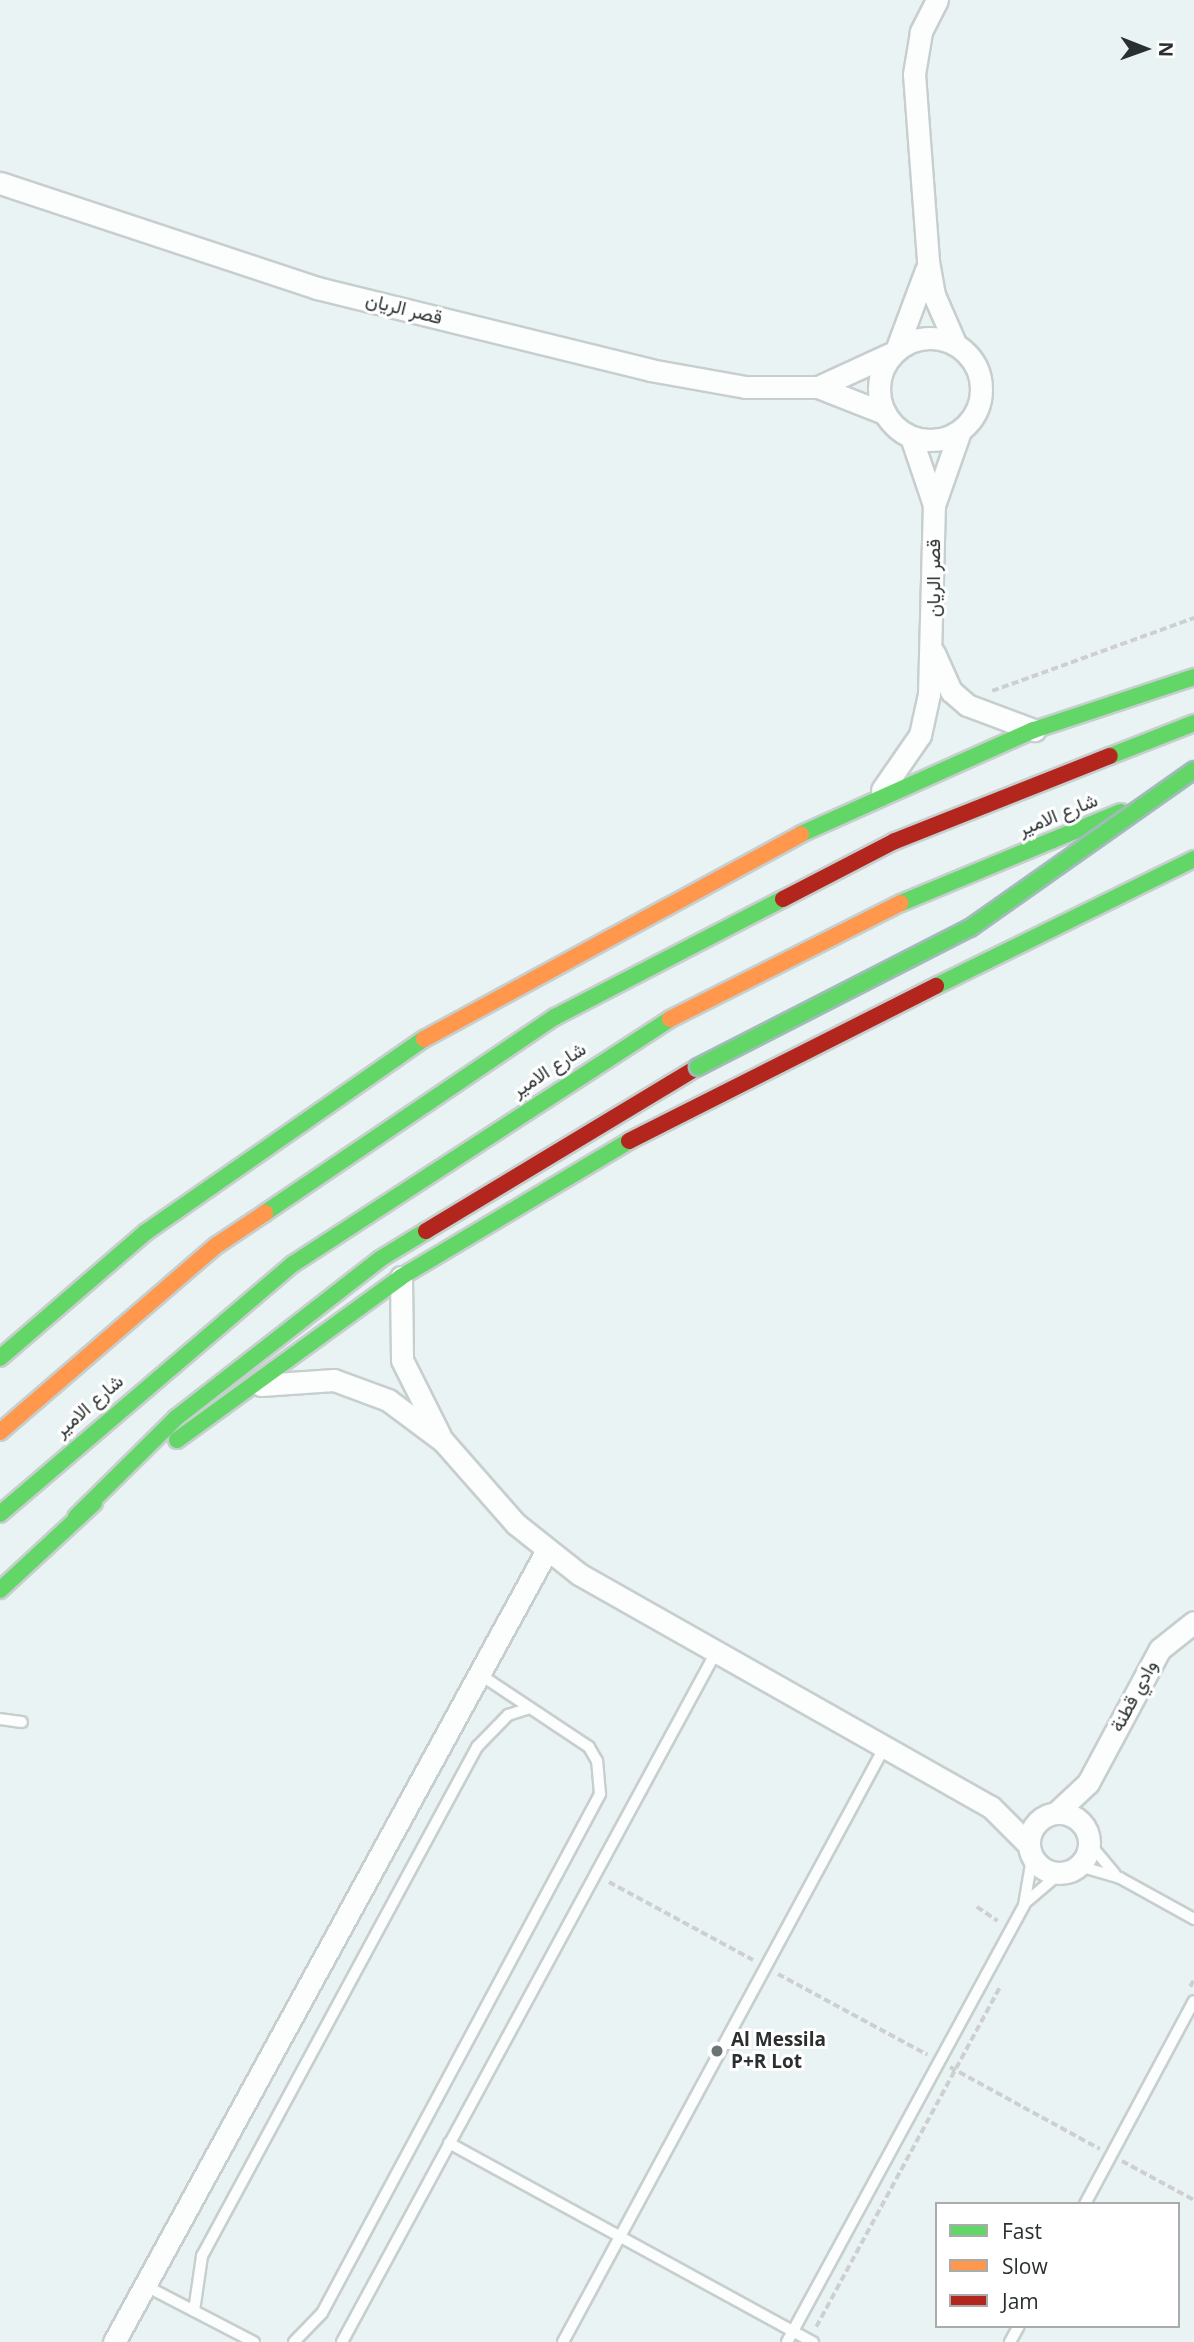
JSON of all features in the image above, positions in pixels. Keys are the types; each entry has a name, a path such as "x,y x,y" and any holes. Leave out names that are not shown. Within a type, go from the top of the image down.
{"main road":[{"path":"0,1358 146,1232 419,1042 662,905 878,794 1034,730 1194,677"},
{"name":"شارع الامير","path":"0,1432 217,1245 555,1017 895,841 1194,723"},
{"path":"0,1590 176,1418 380,1259 698,1067 970,928 1194,771"},
{"name":"شارع الامير","path":"0,1514 112,1412 293,1264 712,994 891,907 1194,784"},
{"path":"76,1517 401,1277 662,1122 1194,859"}],"street":[{"path":"937,0 921,32 914,74 928,261 934,295 955,343"},
{"name":"قصر الريان","path":"0,183 331,291 650,370 745,387 818,387 884,413"},
{"path":"894,351 926,337 955,343 969,354 981,386 975,411 960,431 927,441 911,437 884,413 880,372 894,351 928,261"},
{"name":"قصر الريان","path":"818,387 894,351"},
{"name":"قصر الريان","path":"934,505 960,431"},
{"name":"قصر الريان","path":"878,794 920,735 934,651 934,505 911,437"},
{"name":"قصر الريان","path":"934,651 951,691"},
{"path":"951,691 1004,723 1034,730"},
{"path":"401,1277 402,1360 443,1441"},
{"path":"249,1389 286,1380 334,1380 388,1400 443,1441 547,1550 715,1654 991,1807 1030,1851 1059,1874 1079,1866"},
{"path":"114,2342 547,1550"},
{"name":"وادي قطنة","path":"1030,1851 1050,1815 1088,1783 1160,1649 1194,1622"},
{"name":"وادي قطنة","path":"1079,1866 1086,1834 1088,1783"},
{"path":"991,1807 1050,1815 1086,1834"}],"lane":[{"path":"342,2342 715,1654"},
{"path":"294,2342 322,2312 600,1794 599,1769 589,1747 479,1674"},
{"path":"194,2311 202,2256 477,1747 508,1715 530,1709"},
{"path":"0,1718 22,1722"},
{"path":"563,2342 884,1748"},
{"path":"1086,1834 1120,1878"},
{"path":"1024,1905 1030,1851"},
{"path":"1079,1866 1120,1878 1194,1919"},
{"path":"787,2342 1024,1905 1059,1874"},
{"path":"1086,2202 1194,2001"},
{"path":"449,2143 811,2341"},
{"path":"144,2285 254,2342"}],"path":[{"path":"951,691 1005,691 1194,618"},
{"path":"595,1874 1194,2200"},
{"path":"811,2341 1002,1981"}],"traffic: fast":[{"path":"801,834 1034,730 1194,677"},
{"path":"1110,756 1194,723"},
{"path":"698,1067 970,928 1194,770"},
{"path":"901,903 1121,812"},
{"path":"936,986 1194,859"},
{"path":"265,1213 555,1017 783,899"},
{"path":"0,1514 293,1264 670,1019"},
{"path":"0,1358 146,1232 424,1039"},
{"path":"177,1440 401,1277 629,1141"},
{"path":"76,1517 176,1418 380,1259 426,1231"},
{"path":"0,1590 94,1503"}],"traffic: slow":[{"path":"424,1039 801,834"},
{"path":"670,1019 901,903"},
{"path":"0,1432 217,1245 265,1213"}],"traffic: jam":[{"path":"783,899 895,841 1110,756"},
{"path":"629,1141 936,986"},
{"path":"426,1231 698,1067"}],"place":[{"name":"Al Messila P+R Lot","path":"717,2051"}]}
